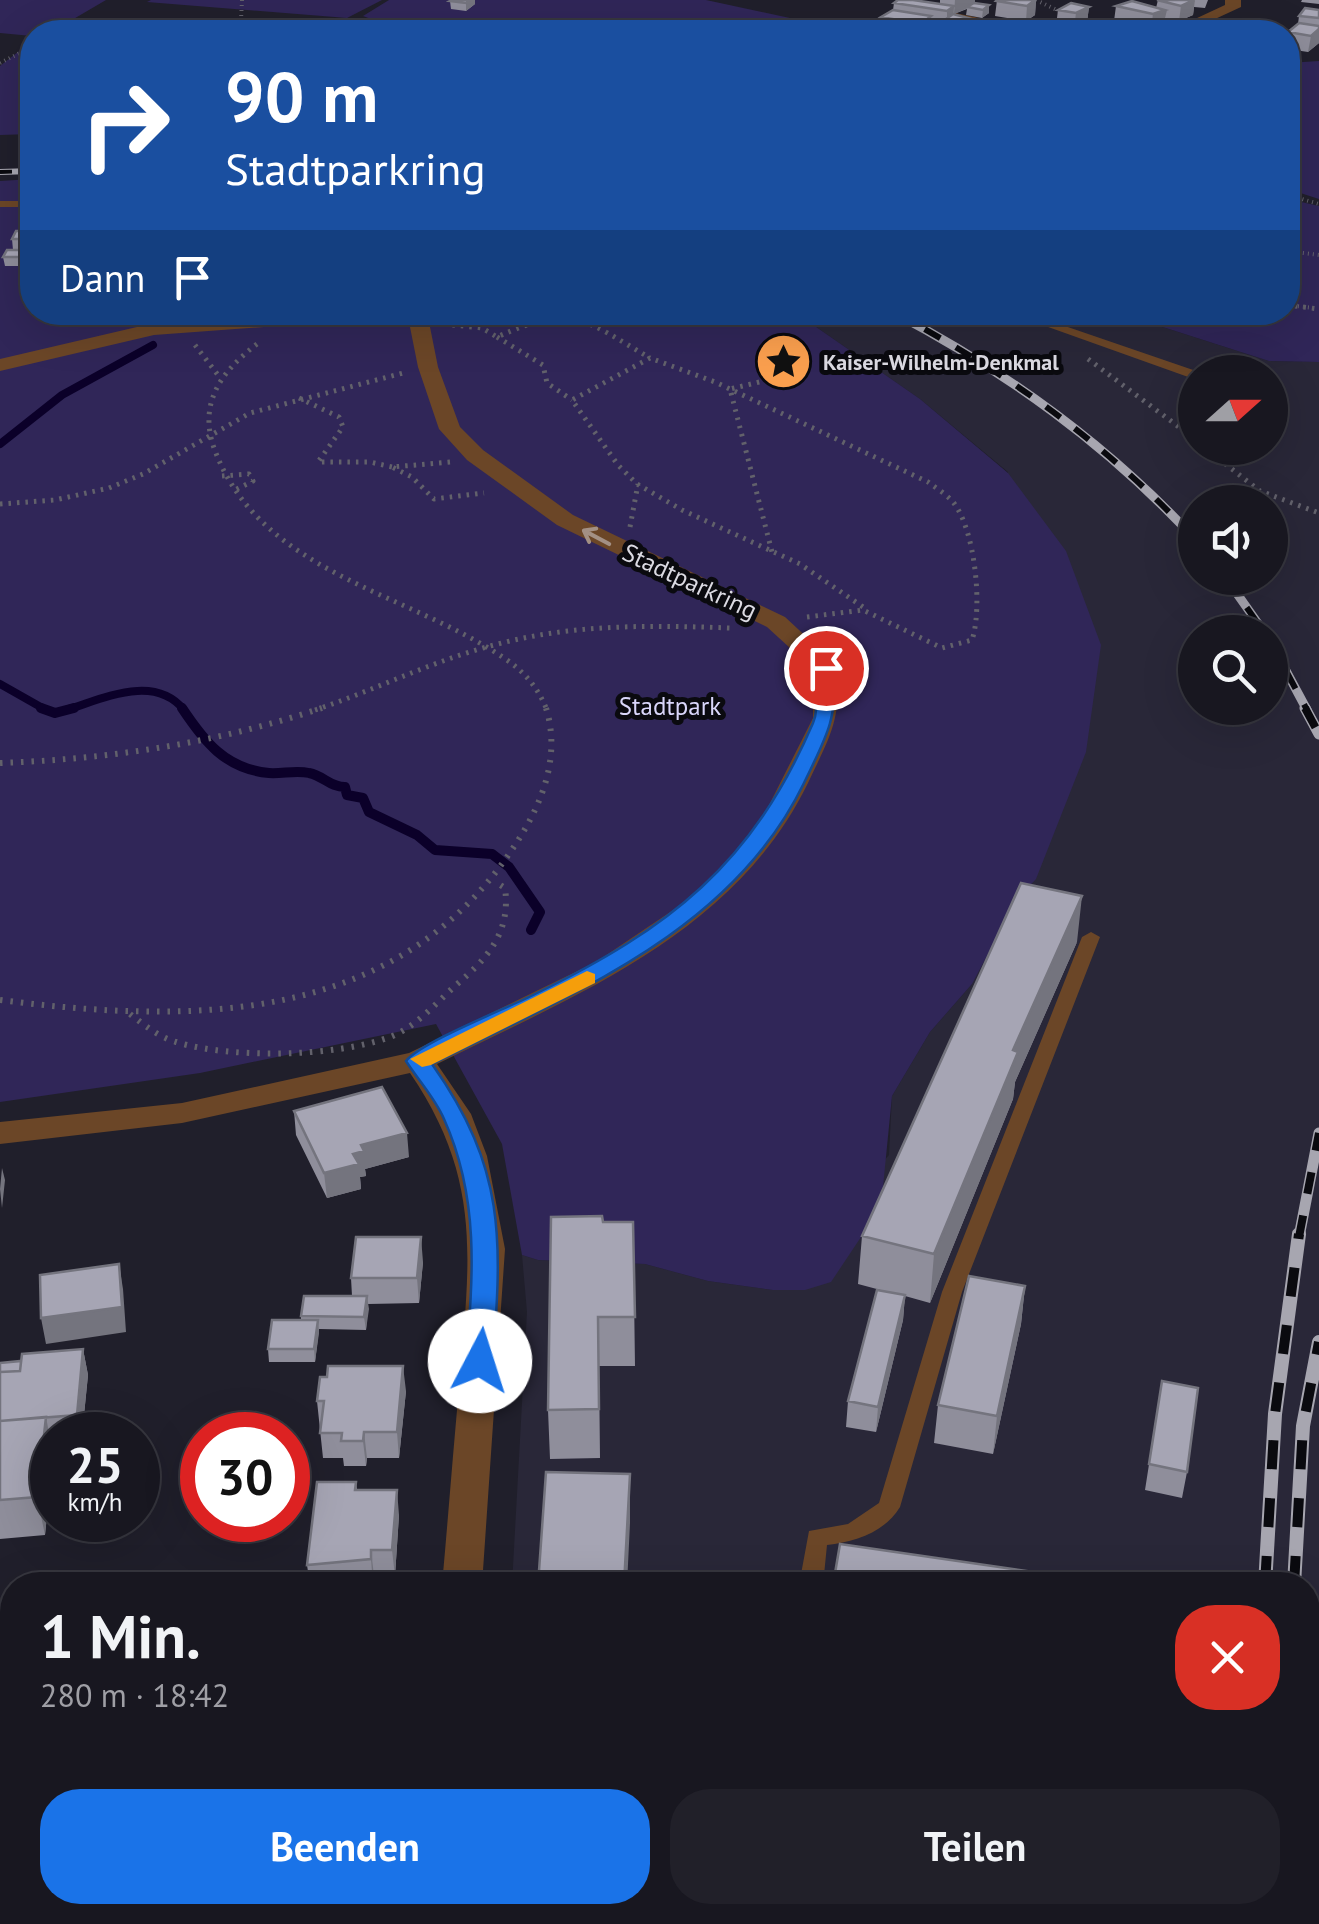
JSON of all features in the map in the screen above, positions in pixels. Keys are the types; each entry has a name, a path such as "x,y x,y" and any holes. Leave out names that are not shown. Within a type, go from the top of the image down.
{"street":[{"path":"1207,20 1233,7 1233,0"},
{"path":"934,14 960,20"},
{"path":"0,365 154,329 193,325"},
{"name":"Stadtparkring","path":"0,1133 182,1113 418,1061 606,968 698,906 750,853 782,807 826,718 826,668 776,622 565,520 475,455 450,429 418,325"},
{"path":"418,1061 455,1114 466,1142 488,1249 463,1572"}],"lane":[{"path":"1051,325 1178,370"},
{"path":"812,1572 817,1537 856,1532 873,1523 888,1507 952,1292 1091,938"}],"path":[{"path":"1036,0 1063,13"},
{"path":"1078,18 1084,20"},
{"path":"0,1000 129,1013 224,1009 363,979 398,963 437,936 494,881 512,858 540,802 554,746 547,710 520,667 318,562 279,534 222,476 210,430 218,375 284,325"},
{"path":"466,325 482,328 543,365 547,383 572,400 587,417 609,458 638,484 822,576 866,610 908,634 939,646 960,648 972,640 978,616 973,558 956,505 928,482 730,389 650,358 596,325"},
{"path":"498,337 523,325"},
{"path":"1049,325 1113,380 1178,427"},
{"path":"572,400 650,358"},
{"path":"730,389 772,379 773,371 765,361"},
{"path":"0,504 68,498 121,483 169,459 210,430 299,398 428,367"},
{"path":"730,389 772,554"},
{"path":"299,398 338,417 343,428 318,462 370,462 392,467 412,477 434,499 515,487"},
{"path":"392,467 450,462 475,455"},
{"path":"1227,465 1260,491 1319,513"},
{"path":"222,476 249,474 253,481 233,491"},
{"path":"625,551 638,484"},
{"path":"0,762 218,739 302,715 488,647 572,630 732,628 866,610"},
{"path":"129,1013 176,1042 248,1050 312,1048 390,1037 417,1020 486,960 505,926 508,903 505,888 494,881"}],"shaded area":[{"path":"813,325 1156,325 1250,355 1178,355 1178,465 1288,465 1288,361 1319,362 1319,1572 513,1572 527,1312 522,1255 538,1260 645,1264 708,1281 773,1290 889,1155 892,1096 930,1032 972,984 1008,472 920,399"}],"green space":[{"path":"0,0 106,0 72,20 20,20 20,35 0,33"},
{"path":"151,0 382,0 347,18 147,2"},
{"path":"389,0 706,0 799,20 374,20 363,16"},
{"path":"20,50 20,134 0,135 0,66"},
{"path":"1319,61 1319,199 1300,193 1300,62"},
{"name":"Stadtpark","path":"20,180 20,325 813,325 920,399 1008,473 1066,551 1101,645 1086,752 1036,879 1017,899 972,984 930,1032 892,1096 881,1207 831,1282 805,1290 773,1290 708,1281 645,1264 538,1260 522,1255 502,1144 436,1024 200,1073 0,1102 0,181"},
{"path":"1300,202 1319,206 1319,362 1288,361 1288,355 1250,355 1156,325 1300,325"}],"building":[{"path":"898,0 954,6 947,11 894,3"},
{"path":"997,0 1035,0 1027,6 996,1"},
{"path":"1157,0 1194,0 1181,6"},
{"path":"1132,1 1165,10 1153,14 1116,6"},
{"path":"974,3 989,5 983,10 967,7"},
{"path":"1071,3 1089,7 1076,13 1058,10"},
{"path":"1305,8 1319,10 1319,18 1299,16"},
{"path":"893,10 931,16 926,20 881,17"},
{"path":"953,14 972,19 971,20 945,20"},
{"path":"1300,23 1319,26 1311,36 1300,34"},
{"path":"7,250 20,250 20,257 3,257"},
{"path":"1021,883 1082,896 1013,1050 1018,1052 934,1254 862,1236"},
{"path":"382,1087 407,1133 361,1145 364,1151 353,1154 359,1164 324,1173 294,1111"},
{"path":"602,1216 603,1222 633,1222 635,1317 598,1317 599,1409 548,1410 551,1217"},
{"path":"356,1237 421,1237 417,1278 351,1278"},
{"path":"119,1264 122,1307 41,1318 40,1275"},
{"path":"969,1276 1025,1286 997,1416 938,1405"},
{"path":"877,1290 905,1295 878,1407 848,1401"},
{"path":"304,1296 367,1296 364,1317 301,1316"},
{"path":"272,1320 318,1320 314,1349 268,1349"},
{"path":"83,1349 77,1412 30,1412 30,1419 0,1421 0,1372 20,1371 22,1354"},
{"path":"21,1361 20,1371 0,1372 0,1363"},
{"path":"328,1366 403,1366 397,1432 364,1432 363,1441 341,1441 342,1433 320,1433 324,1401 317,1401 320,1377 327,1377"},
{"path":"1162,1381 1198,1388 1187,1472 1149,1464"},
{"path":"30,1418 30,1498 0,1500 0,1421"},
{"path":"546,1472 630,1474 625,1572 539,1572"},
{"path":"317,1482 356,1482 355,1490 397,1490 392,1550 371,1550 371,1559 307,1565"},
{"path":"840,1544 1034,1572 835,1572"}],"waterway":[{"path":"0,444 62,395 153,345"},
{"path":"0,684 45,709"},
{"path":"66,710 112,695 143,691 172,699 182,708"},
{"path":"41,708 45,709"},
{"path":"45,709 55,713 74,708"},
{"path":"182,708 217,751 240,766 269,773 314,774 345,787 347,795 363,798 369,812 417,835 435,850 492,854 509,867 540,912 531,930"}],"railway":[{"path":"0,172 20,171"},
{"path":"917,325 976,359 1054,412 1127,472 1178,522"},
{"path":"1238,595 1252,615"},
{"path":"1288,675 1307,710"},
{"path":"1305,708 1319,734"},
{"path":"1299,1237 1319,1133"},
{"path":"1266,1572 1275,1414 1299,1234"},
{"path":"1295,1572 1303,1426 1319,1342"}],"slow traffic":[{"path":"422,1059 587,978"}],"place":[{"name":"Kaiser-Wilhelm-Denkmal","path":"784,362"}],"route":[{"path":"480,1361 488,1249 471,1156 455,1114 418,1061 606,968 698,906 750,853 782,807 826,718 826,668"}]}
